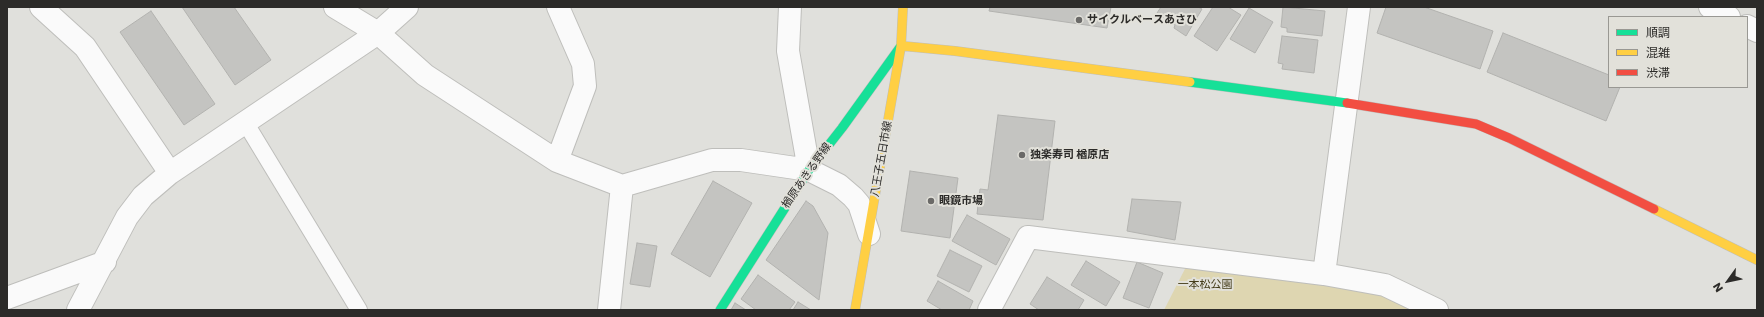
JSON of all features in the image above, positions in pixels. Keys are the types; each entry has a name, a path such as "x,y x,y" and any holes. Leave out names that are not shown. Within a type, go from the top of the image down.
{"street":[{"path":"41,7 85,47 170,173"},
{"path":"335,7 378,33 425,75 557,161 622,186 712,160 742,160 809,170 839,185 853,197 859,204 869,234"},
{"path":"78,310 105,262 127,217 143,196 170,173 378,33 407,7"},
{"path":"557,161 585,86 583,64 558,7"},
{"path":"790,7 788,51 809,170"},
{"name":"八王子五日市線","path":"855,310 902,46 903,7"},
{"path":"1324,274 1359,7"},
{"path":"1710,7 1727,16"},
{"path":"1748,26 1757,31"},
{"path":"902,46 955,51 1347,103 1476,124 1509,138 1757,260"},
{"name":"楢原あきる野線","path":"720,310 809,170 902,46"},
{"path":"609,310 622,186"},
{"path":"989,310 1028,237 1324,274 1385,285 1437,310"},
{"path":"7,298 105,262"}],"lane":[{"path":"245,122 359,310"}],"green space":[{"name":"一本松公園","path":"1191,257 1324,274 1437,310 1164,310"}],"building":[{"path":"182,7 234,7 271,60 235,85"},
{"name":"サイクルベースあさひ","path":"990,7 1111,7 1107,28 989,11"},
{"path":"1161,7 1198,7 1202,9 1186,36 1174,28 1175,25 1157,13"},
{"path":"1213,7 1228,7 1241,15 1217,51 1194,36"},
{"path":"1283,7 1325,11 1322,36 1287,32 1287,28 1281,27"},
{"path":"1386,7 1424,7 1493,31 1480,69 1377,33"},
{"path":"1249,8 1273,22 1255,53 1230,39"},
{"path":"151,11 215,104 184,125 120,32"},
{"path":"1503,33 1608,75 1608,88 1620,88 1606,121 1487,72"},
{"path":"1282,36 1318,40 1314,73 1282,69 1283,64 1278,63"},
{"name":"独楽寿司 楢原店","path":"998,115 1055,121 1043,220 977,214 980,189 988,190"},
{"path":"910,171 958,178 950,238 901,231"},
{"path":"713,181 752,203 710,277 671,254"},
{"path":"1132,199 1181,202 1175,240 1127,231"},
{"path":"806,201 813,206 828,233 819,300 766,260"},
{"path":"967,215 1010,239 996,265 952,241"},
{"path":"637,243 657,246 650,287 630,284"},
{"path":"950,250 982,266 969,292 937,276"},
{"path":"1086,261 1120,282 1106,306 1071,285"},
{"path":"1137,262 1163,273 1149,308 1123,298"},
{"path":"758,275 795,302 789,310 756,310 741,299"},
{"path":"1047,277 1084,300 1078,310 1039,310 1030,304"},
{"path":"938,281 973,301 969,310 942,310 927,301"},
{"path":"798,302 811,310 793,310"},
{"path":"735,303 746,310 731,310"}],"traffic: fast":[{"path":"720,310 809,170 842,128 901,46 903,46"},
{"path":"1190,82 1347,103"}],"traffic: slow":[{"path":"855,310 901,46 903,7"},
{"path":"903,46 955,51 1190,82"},
{"path":"1654,209 1757,260"}],"traffic: jam":[{"path":"1347,103 1476,124 1509,138 1654,209"}],"place":[{"name":"サイクルベースあさひ","path":"1079,20"},
{"name":"独楽寿司 楢原店","path":"1022,155"},
{"name":"眼鏡市場","path":"931,201"}]}
